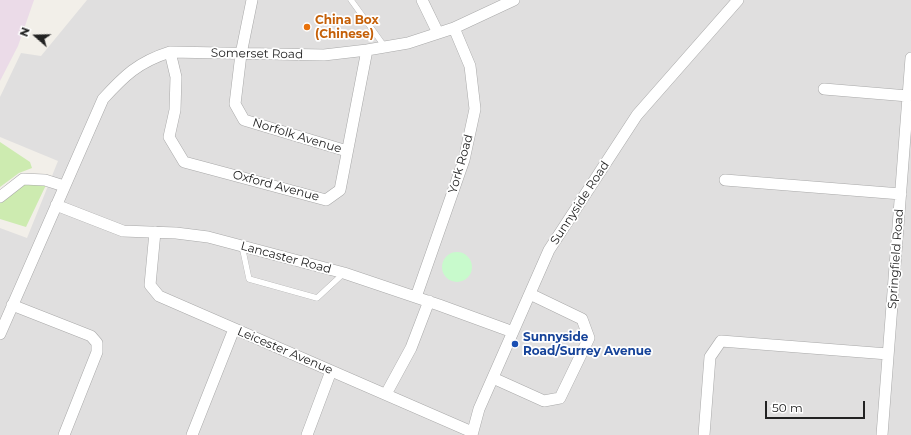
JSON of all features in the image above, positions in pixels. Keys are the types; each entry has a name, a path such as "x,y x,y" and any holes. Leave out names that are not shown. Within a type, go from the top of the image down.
{"street":[{"name":"Norfolk Avenue","path":"252,0 241,54 235,104 244,120 347,151"},
{"path":"422,0 438,33"},
{"name":"Somerset Road","path":"0,334 103,99 121,79 138,66 152,58 170,52 324,56 408,43 454,28 514,0"},
{"name":"Sunnyside Road","path":"472,433 479,409 549,250 638,115 738,0"},
{"name":"York Road","path":"416,297 464,160 475,109 470,66 454,28"},
{"name":"Oxford Avenue","path":"170,52 176,77 175,110 169,137 184,162 326,200 340,190 367,50"},
{"name":"Springfield Road","path":"882,435 911,58"},
{"path":"824,89 908,96"},
{"path":"0,197 23,179 45,180 64,186"},
{"path":"725,180 900,194"},
{"name":"Lancaster Road","path":"56,205 123,231 155,232 208,237 344,273 513,332"},
{"name":"Leicester Avenue","path":"155,232 150,285 159,296 386,394 472,433"},
{"path":"493,378 544,401 560,398 589,338 582,319 530,294"},
{"path":"386,394 411,348 429,302"},
{"path":"12,305 91,336 97,343 97,352 64,435"},
{"path":"192,435 234,329"},
{"path":"704,435 710,356 721,341 888,354"},
{"path":"307,435 331,371"}],"lane":[{"path":"351,0 384,47"},
{"path":"242,246 249,279 317,298 344,273"}],"shaded area":[{"path":"0,0 34,0 18,46 0,81"},
{"path":"87,0 911,0 911,435 0,435 0,228 27,238 58,161 0,137 0,97 21,53 41,56"}],"green space":[{"path":"0,142 30,162 32,168 19,173 0,187"},
{"path":"40,182 46,185 26,227 0,219 0,202 23,185"},
{"path":"457,252 468,256 472,267 468,278 457,282 446,278 442,267 446,256"}],"place":[{"name":"China Box (Chinese)","path":"307,27"},
{"name":"Sunnyside Road/Surrey Avenue","path":"515,344"}]}
